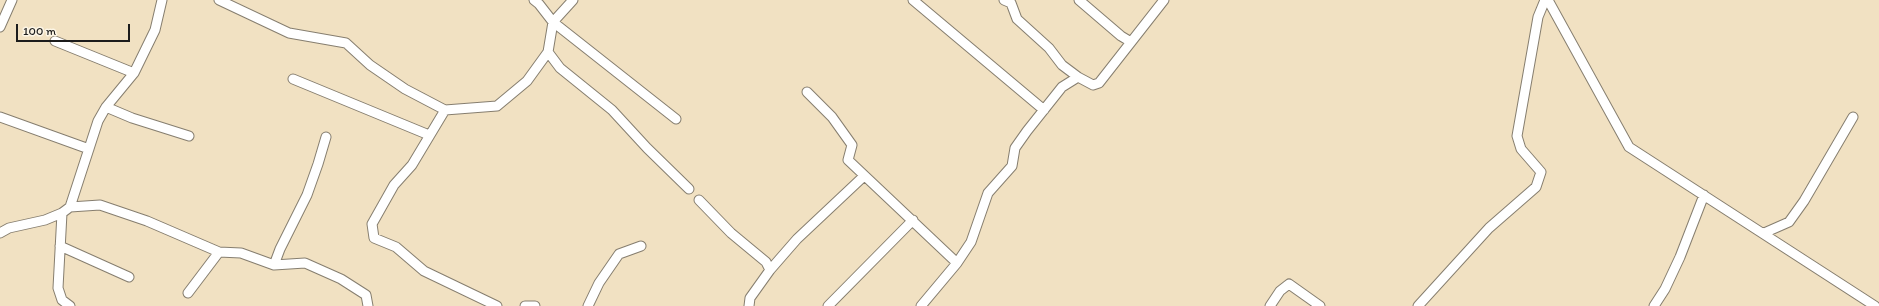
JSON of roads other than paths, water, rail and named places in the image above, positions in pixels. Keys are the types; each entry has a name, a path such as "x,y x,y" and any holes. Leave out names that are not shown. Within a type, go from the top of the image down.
{"street":[{"path":"0,27 12,0"},
{"path":"70,207 98,122 106,108 134,73 155,30 162,0"},
{"path":"218,0 289,33 346,43 370,64 405,89 445,110 496,106 527,81 548,52 553,22 573,0"},
{"path":"534,0 553,22 676,119"},
{"path":"913,0 1044,110"},
{"path":"1004,0 1011,3 1017,19 1049,48 1062,65 1078,77 1094,85 1099,83 1164,0"},
{"path":"1079,0 1121,36 1131,42"},
{"path":"1546,0 1629,146 1875,306"},
{"path":"1418,306 1489,228 1536,188 1540,172 1521,149 1517,136 1538,17 1546,0"},
{"path":"55,41 134,73"},
{"path":"548,52 560,68 612,110 647,148 689,189"},
{"path":"921,306 957,263 971,242 988,194 1012,166 1015,148 1062,87 1078,77"},
{"path":"293,79 429,134"},
{"path":"807,92 832,117 852,145 848,160 957,263"},
{"path":"106,108 189,136"},
{"path":"445,110 429,134 412,165 394,185 372,224 374,238 396,247 424,271 497,306"},
{"path":"0,117 88,149"},
{"path":"1764,233 1789,222 1804,201 1853,117"},
{"path":"274,265 280,249 307,195 326,137"},
{"path":"749,306 750,298 770,270 797,239 864,176"},
{"path":"1654,306 1665,289 1680,256 1704,195"},
{"path":"699,200 731,233 766,262 770,270"},
{"path":"0,233 9,228 45,220 62,213 70,207 100,205 147,221 219,252 241,253 274,265 305,263 341,279 366,295 368,306"},
{"path":"62,213 58,288 62,300 70,306"},
{"path":"828,306 913,220"},
{"path":"60,246 129,277"},
{"path":"588,306 600,283 619,254 641,246"},
{"path":"188,293 219,252"},
{"path":"1270,306 1280,291 1289,284 1320,306"},
{"path":"525,306 535,306"}]}
